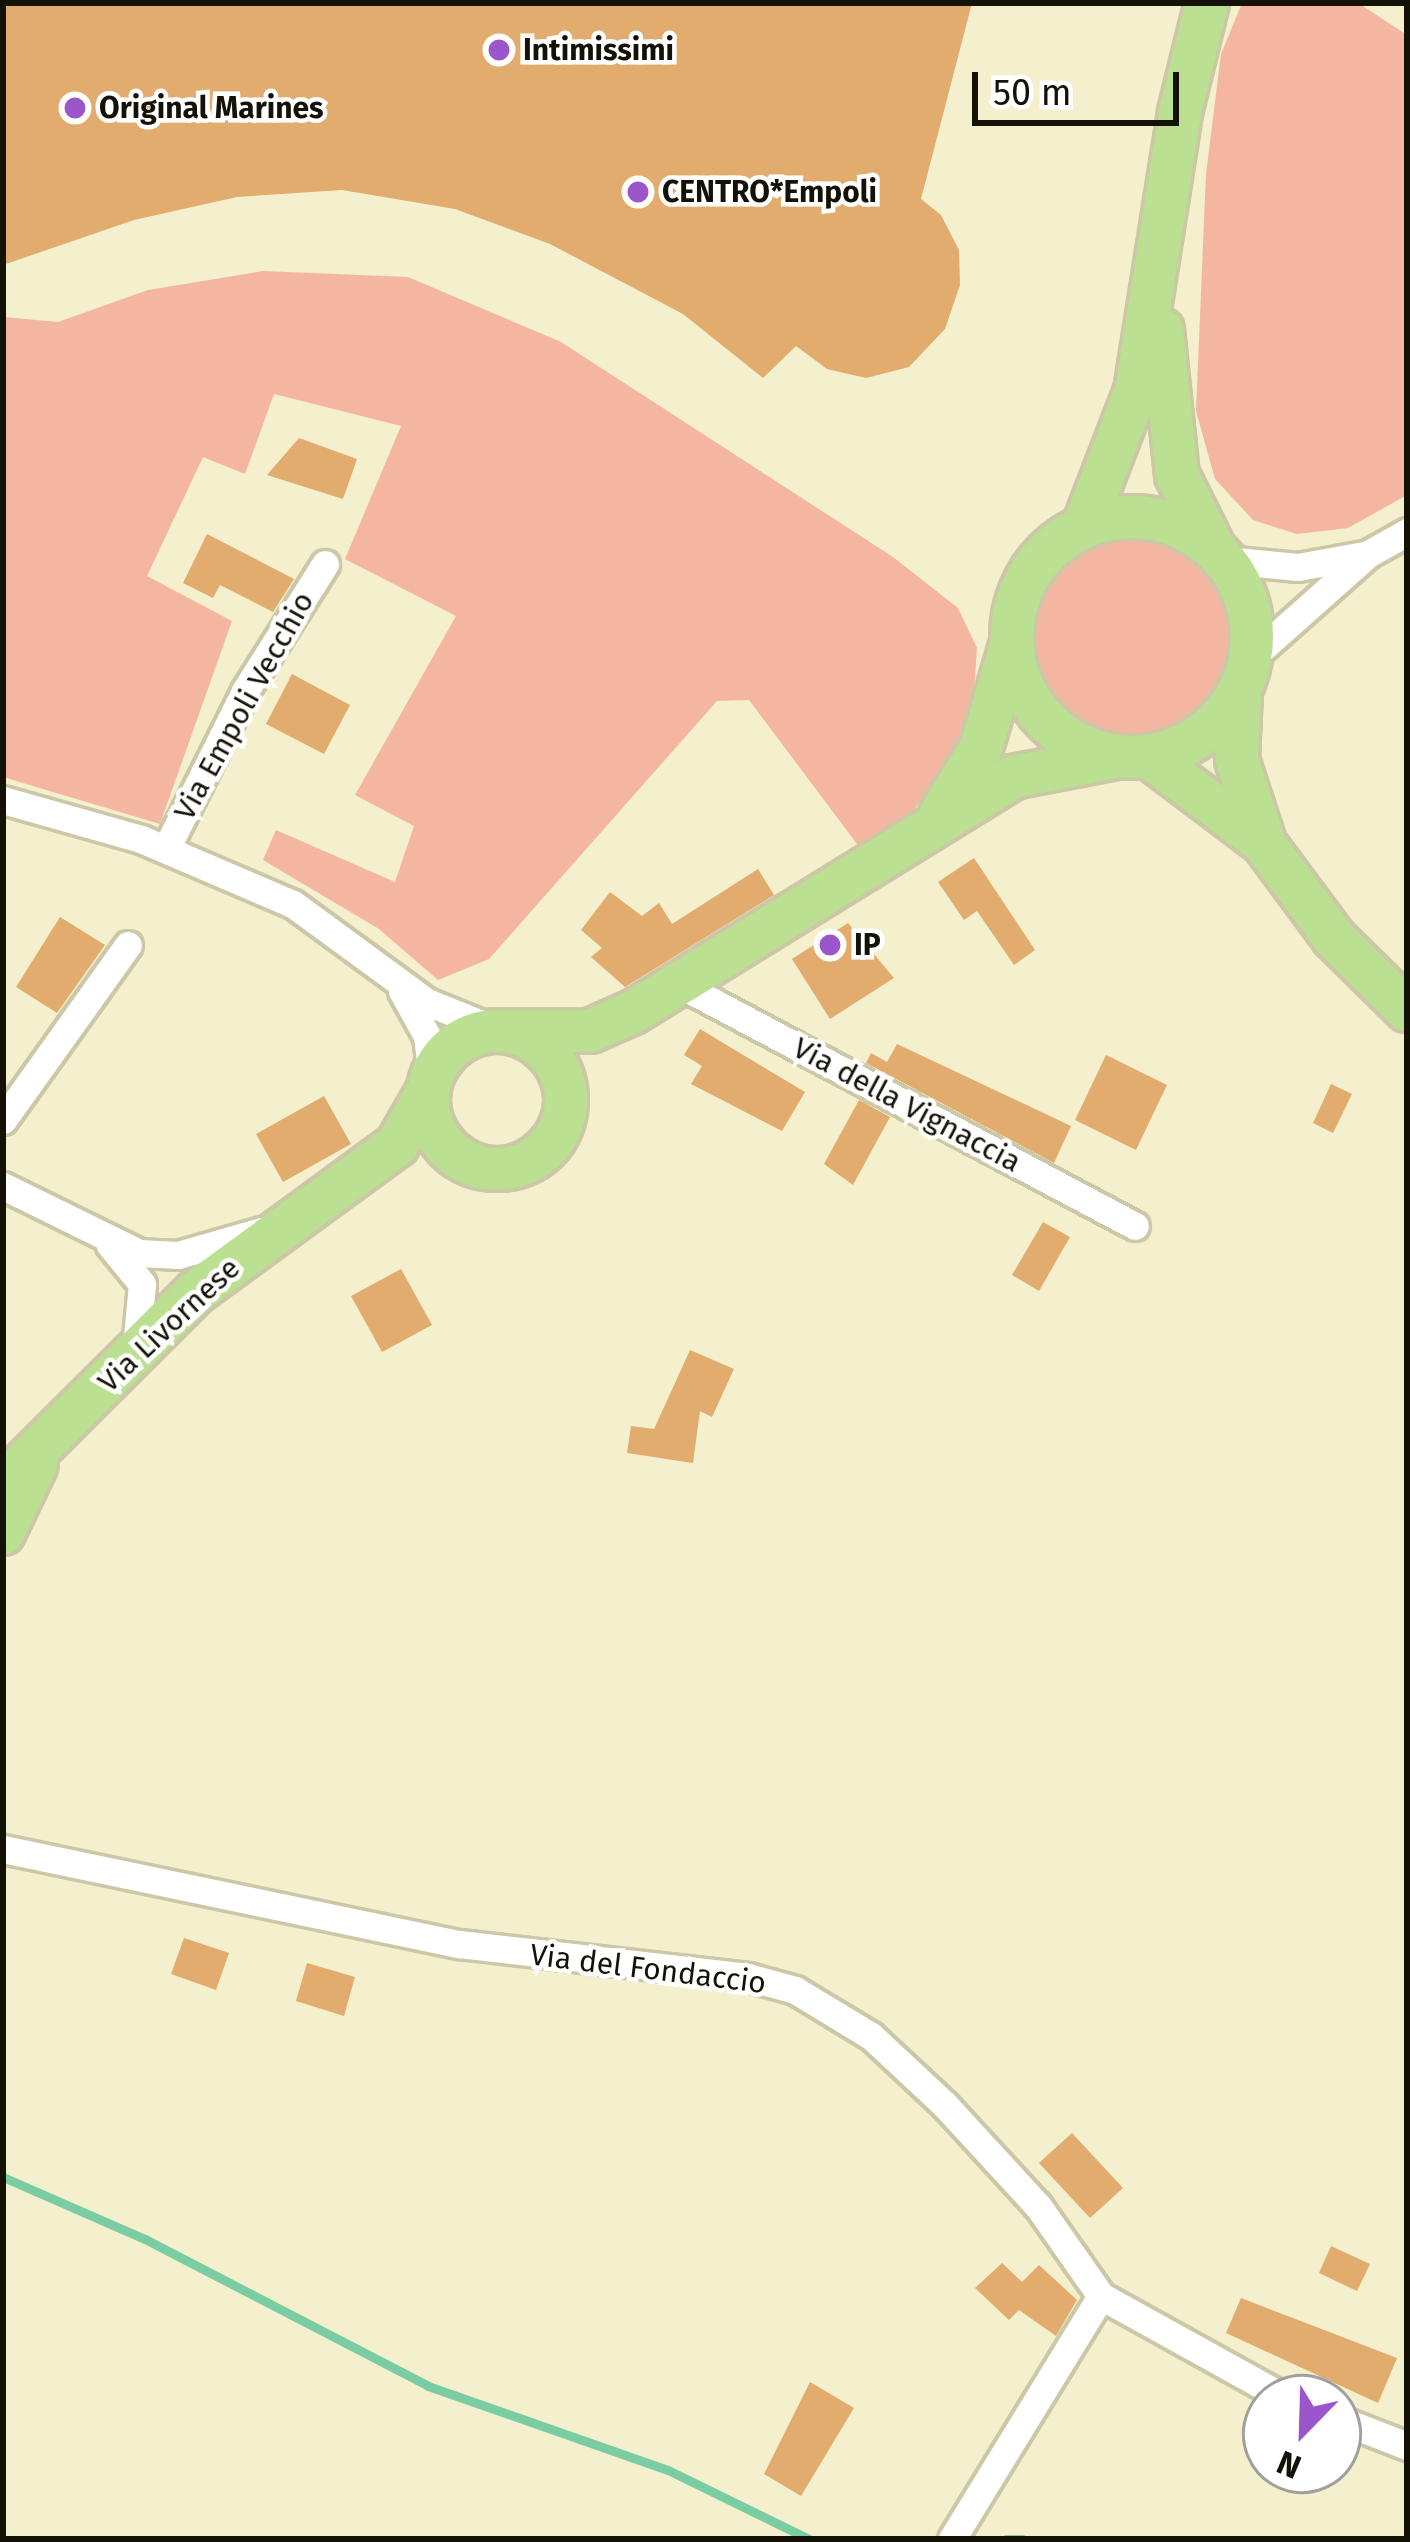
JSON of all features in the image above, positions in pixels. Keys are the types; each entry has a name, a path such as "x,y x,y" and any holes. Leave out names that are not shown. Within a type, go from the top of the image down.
{"main road":[{"path":"1084,526 1136,391 1180,112 1208,3"},
{"path":"1158,263 1177,475 1248,606 1237,760 1265,845 1334,938 1407,1010"},
{"name":"Via Livornese","path":"931,828 981,748 1031,572 1084,526 1152,518 1219,554"},
{"path":"1012,639 1018,674 1041,715 1078,745 1136,756 1265,845"},
{"name":"Via Livornese","path":"3,1484 136,1348 296,1216 357,1179 410,1131 430,1083 457,1043 499,1030 590,1031 633,1012 1012,777 1193,741 1246,674"},
{"name":"Via Livornese","path":"357,1179 427,1159 474,1166 533,1160 549,1147 603,1044 633,1012"},
{"path":"499,1030 544,1048 558,1066 566,1111"},
{"path":"430,1083 438,1136 474,1166"},
{"name":"Via Livornese","path":"3,1533 49,1442"}],"street":[{"name":"Via Livornese","path":"1246,674 1368,554 1407,532"},
{"name":"Via Livornese","path":"1219,554 1298,567 1368,554"},
{"name":"Via Empoli Vecchio","path":"166,849 245,691 325,564"},
{"path":"3,800 166,849 309,913 458,1020 499,1030"},
{"path":"3,1120 128,945"},
{"path":"380,964 427,1036 430,1083"},
{"name":"Via della Vignaccia","path":"679,984 1135,1226"},
{"path":"3,1186 107,1242 178,1255 296,1216"},
{"path":"107,1242 142,1284 136,1348"},
{"name":"Via del Fondaccio","path":"3,1849 459,1944 748,1977 795,1990 871,2036 945,2105 1038,2206 1101,2296"},
{"path":"952,2539 1101,2296 1242,2374"},
{"path":"1362,2428 1407,2446"}],"shaded area":[{"path":"1242,3 1358,3 1407,35 1407,495 1348,528 1297,534 1253,520 1215,479 1196,411 1206,174 1221,54"},
{"path":"263,271 408,277 561,342 893,557 958,608 977,648 974,690 960,736 908,820 860,848 749,700 717,701 489,959 438,980 379,929 263,860 276,830 395,882 414,826 355,795 456,616 345,559 401,426 274,394 245,474 203,457 147,576 232,621 160,824 3,777 3,317 58,322 148,290"},
{"path":"1132,537 1170,545 1203,566 1224,599 1232,637 1224,675 1203,708 1170,729 1132,737 1094,729 1061,708 1040,675 1032,637 1040,599 1061,566 1094,545"}],"building":[{"name":"CENTRO*Empoli","path":"3,3 972,3 921,199 941,215 959,250 960,285 945,329 909,367 866,378 827,369 796,346 763,378 683,314 550,244 455,209 342,190 237,197 134,220 3,265"},
{"path":"299,438 357,459 343,499 267,475"},
{"path":"207,534 294,579 273,612 220,585 213,598 183,583"},
{"path":"292,674 350,705 324,754 266,724"},
{"path":"974,858 1035,950 1014,965 977,911 964,920 938,882"},
{"path":"758,869 774,895 625,987 591,957 602,948 581,930 610,892 642,916 659,903 672,924"},
{"path":"60,917 105,945 57,1013 16,987"},
{"path":"848,923 894,978 830,1019 792,959"},
{"path":"700,1029 805,1092 782,1131 691,1084 702,1066 684,1055"},
{"path":"897,1044 1071,1126 1054,1163 866,1063 871,1053 887,1062"},
{"path":"1106,1055 1167,1085 1136,1150 1075,1120"},
{"path":"1331,1084 1352,1094 1333,1133 1313,1123"},
{"path":"324,1096 351,1144 283,1182 256,1134"},
{"path":"859,1100 890,1117 853,1185 824,1164"},
{"path":"1043,1222 1070,1237 1039,1291 1012,1275"},
{"path":"401,1269 432,1325 382,1352 351,1296"},
{"path":"690,1350 734,1369 712,1417 700,1411 693,1463 627,1453 631,1426 654,1429"},
{"path":"184,1938 229,1953 216,1990 171,1974"},
{"path":"307,1963 355,1977 344,2016 296,2001"},
{"path":"1072,2133 1123,2188 1090,2218 1039,2163"},
{"path":"1331,2246 1370,2264 1357,2291 1319,2273"},
{"path":"1002,2263 1022,2282 1039,2265 1077,2300 1056,2336 1019,2310 1009,2320 975,2288"},
{"path":"1241,2298 1397,2358 1378,2403 1362,2396 1362,2374 1315,2374 1226,2333"},
{"path":"810,2382 854,2408 801,2496 764,2474"}],"waterway":[{"path":"3,2177 145,2239 428,2386 668,2470 809,2539"},
{"path":"1006,2539 1022,2539"}],"place":[{"name":"Intimissimi","path":"499,50"},
{"name":"Original Marines","path":"75,108"},
{"name":"CENTRO*Empoli","path":"638,192"},
{"name":"IP","path":"830,945"}]}
